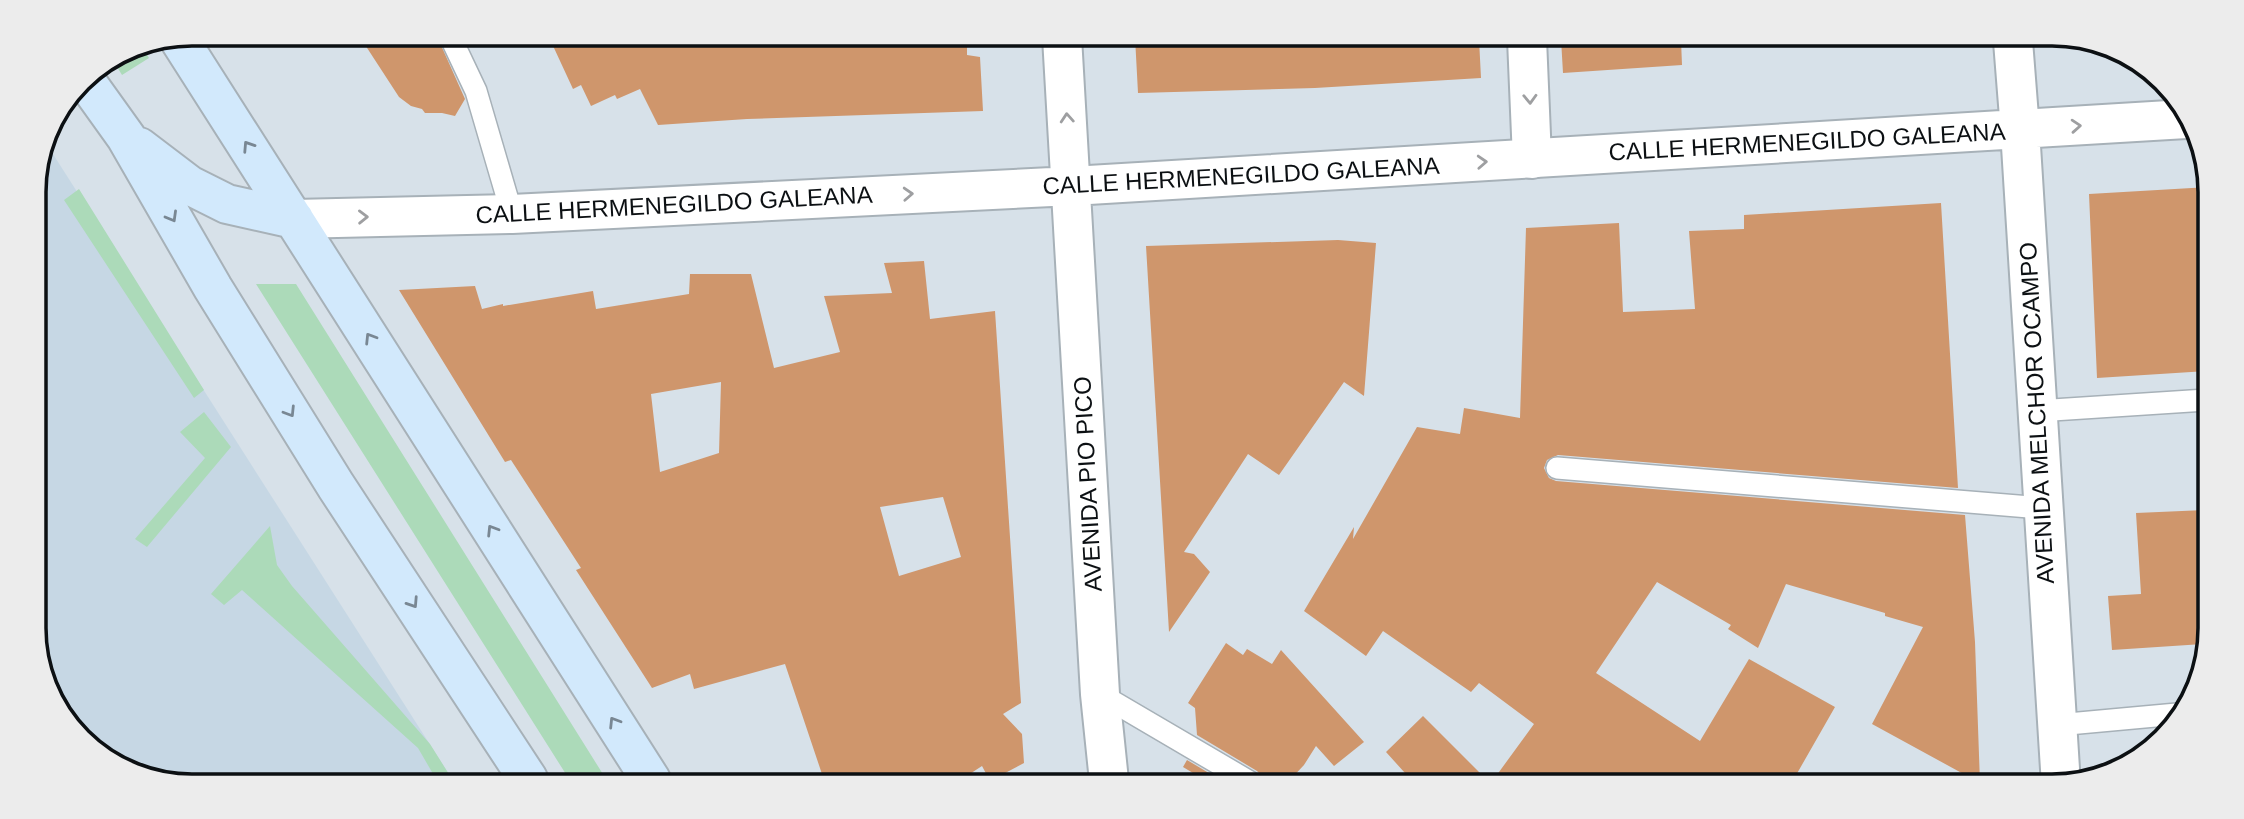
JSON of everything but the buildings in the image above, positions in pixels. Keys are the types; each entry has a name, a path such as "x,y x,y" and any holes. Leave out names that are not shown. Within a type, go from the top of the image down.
{"main road":[{"path":"183,46 647,774"},
{"path":"90,86 126,137 213,288 328,474 525,774"},
{"path":"126,137 189,185 227,204 294,219"}],"street":[{"name":"AVENIDA PIO PICO","path":"1063,46 1100,694 1108,774"},
{"path":"1527,46 1532,159"},
{"name":"AVENIDA MELCHOR OCAMPO","path":"2013,46 2060,773"},
{"name":"CALLE HERMENEGILDO GALEANA","path":"294,219 512,214 1072,186 2180,119"}],"lane":[{"path":"455,46 476,91 512,214"},
{"path":"2037,411 2198,401"},
{"path":"1557,468 2042,508"},
{"path":"1100,694 1235,773"},
{"path":"2057,725 2170,715"}],"shaded area":[{"path":"51,151 449,774 191,774 153,769 110,749 82,724 70,709 53,675 46,637 46,182"}],"green space":[{"path":"146,53 149,58 122,75 116,66"},
{"path":"79,189 204,390 194,398 64,200"},
{"path":"256,284 296,284 603,774 566,774"},
{"path":"204,412 231,447 147,547 135,539 205,458 180,432"},
{"path":"270,526 277,565 292,586 430,744 449,774 433,774 418,748 242,590 224,605 211,594"}]}
